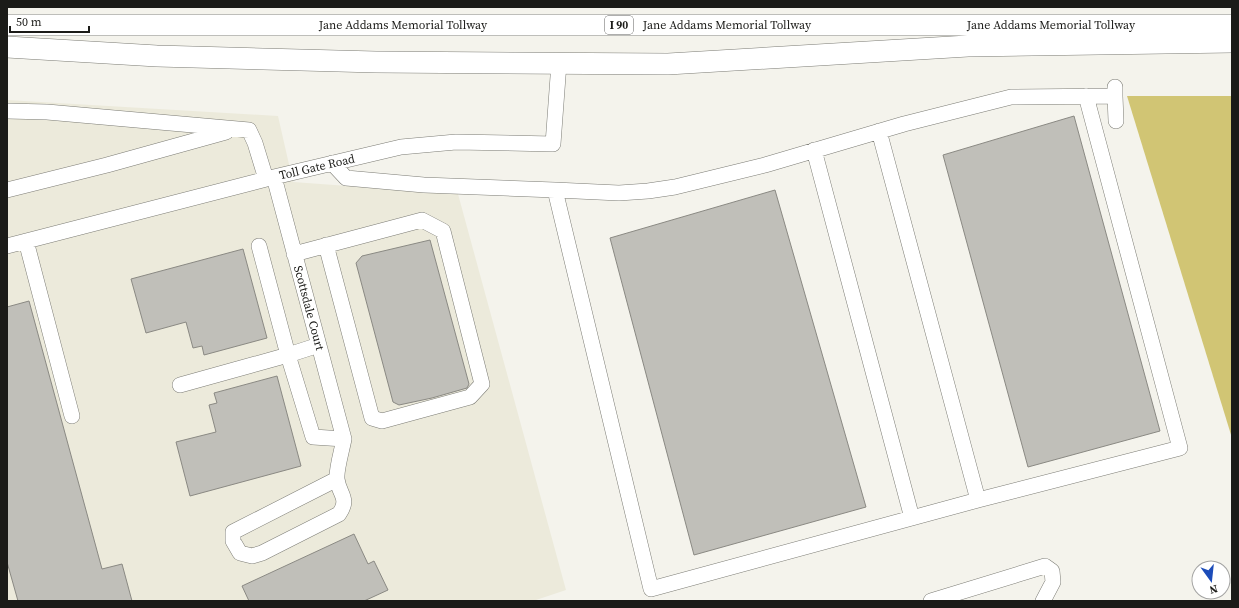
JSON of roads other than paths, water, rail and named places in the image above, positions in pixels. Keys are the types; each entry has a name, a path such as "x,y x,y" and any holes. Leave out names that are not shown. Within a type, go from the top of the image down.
{"highway":[{"name":"Jane Addams Memorial Tollway","path":"7,25 1232,25"},
{"path":"7,47 157,56 376,62 668,64 968,46 1232,42"}],"street":[{"name":"Toll Gate Road","path":"7,246 270,178 401,147 456,142 553,144 559,63"},
{"path":"332,163 346,178 424,185 619,192 675,187 765,165 879,131 1011,97 1086,96 1115,91 1116,121"},
{"path":"555,190 651,589 978,500 1180,448 1086,96"},
{"path":"7,111 47,112 235,129"},
{"path":"7,190 107,165 235,129"},
{"name":"Scottsdale Court","path":"235,129 249,130 270,178 294,254 344,439"},
{"path":"879,131 978,500"},
{"path":"814,150 912,518"},
{"path":"294,254 326,245 422,220 443,231 482,384 470,397 382,421 372,418 326,245"},
{"path":"26,241 72,416"},
{"path":"259,246 288,355 313,437 344,439 337,479 344,499 343,508 339,514 262,553 252,556 240,553 233,541 233,532 337,479"},
{"path":"180,385 319,345"},
{"path":"931,601 1046,566 1052,571 1053,582 1043,601"}]}
